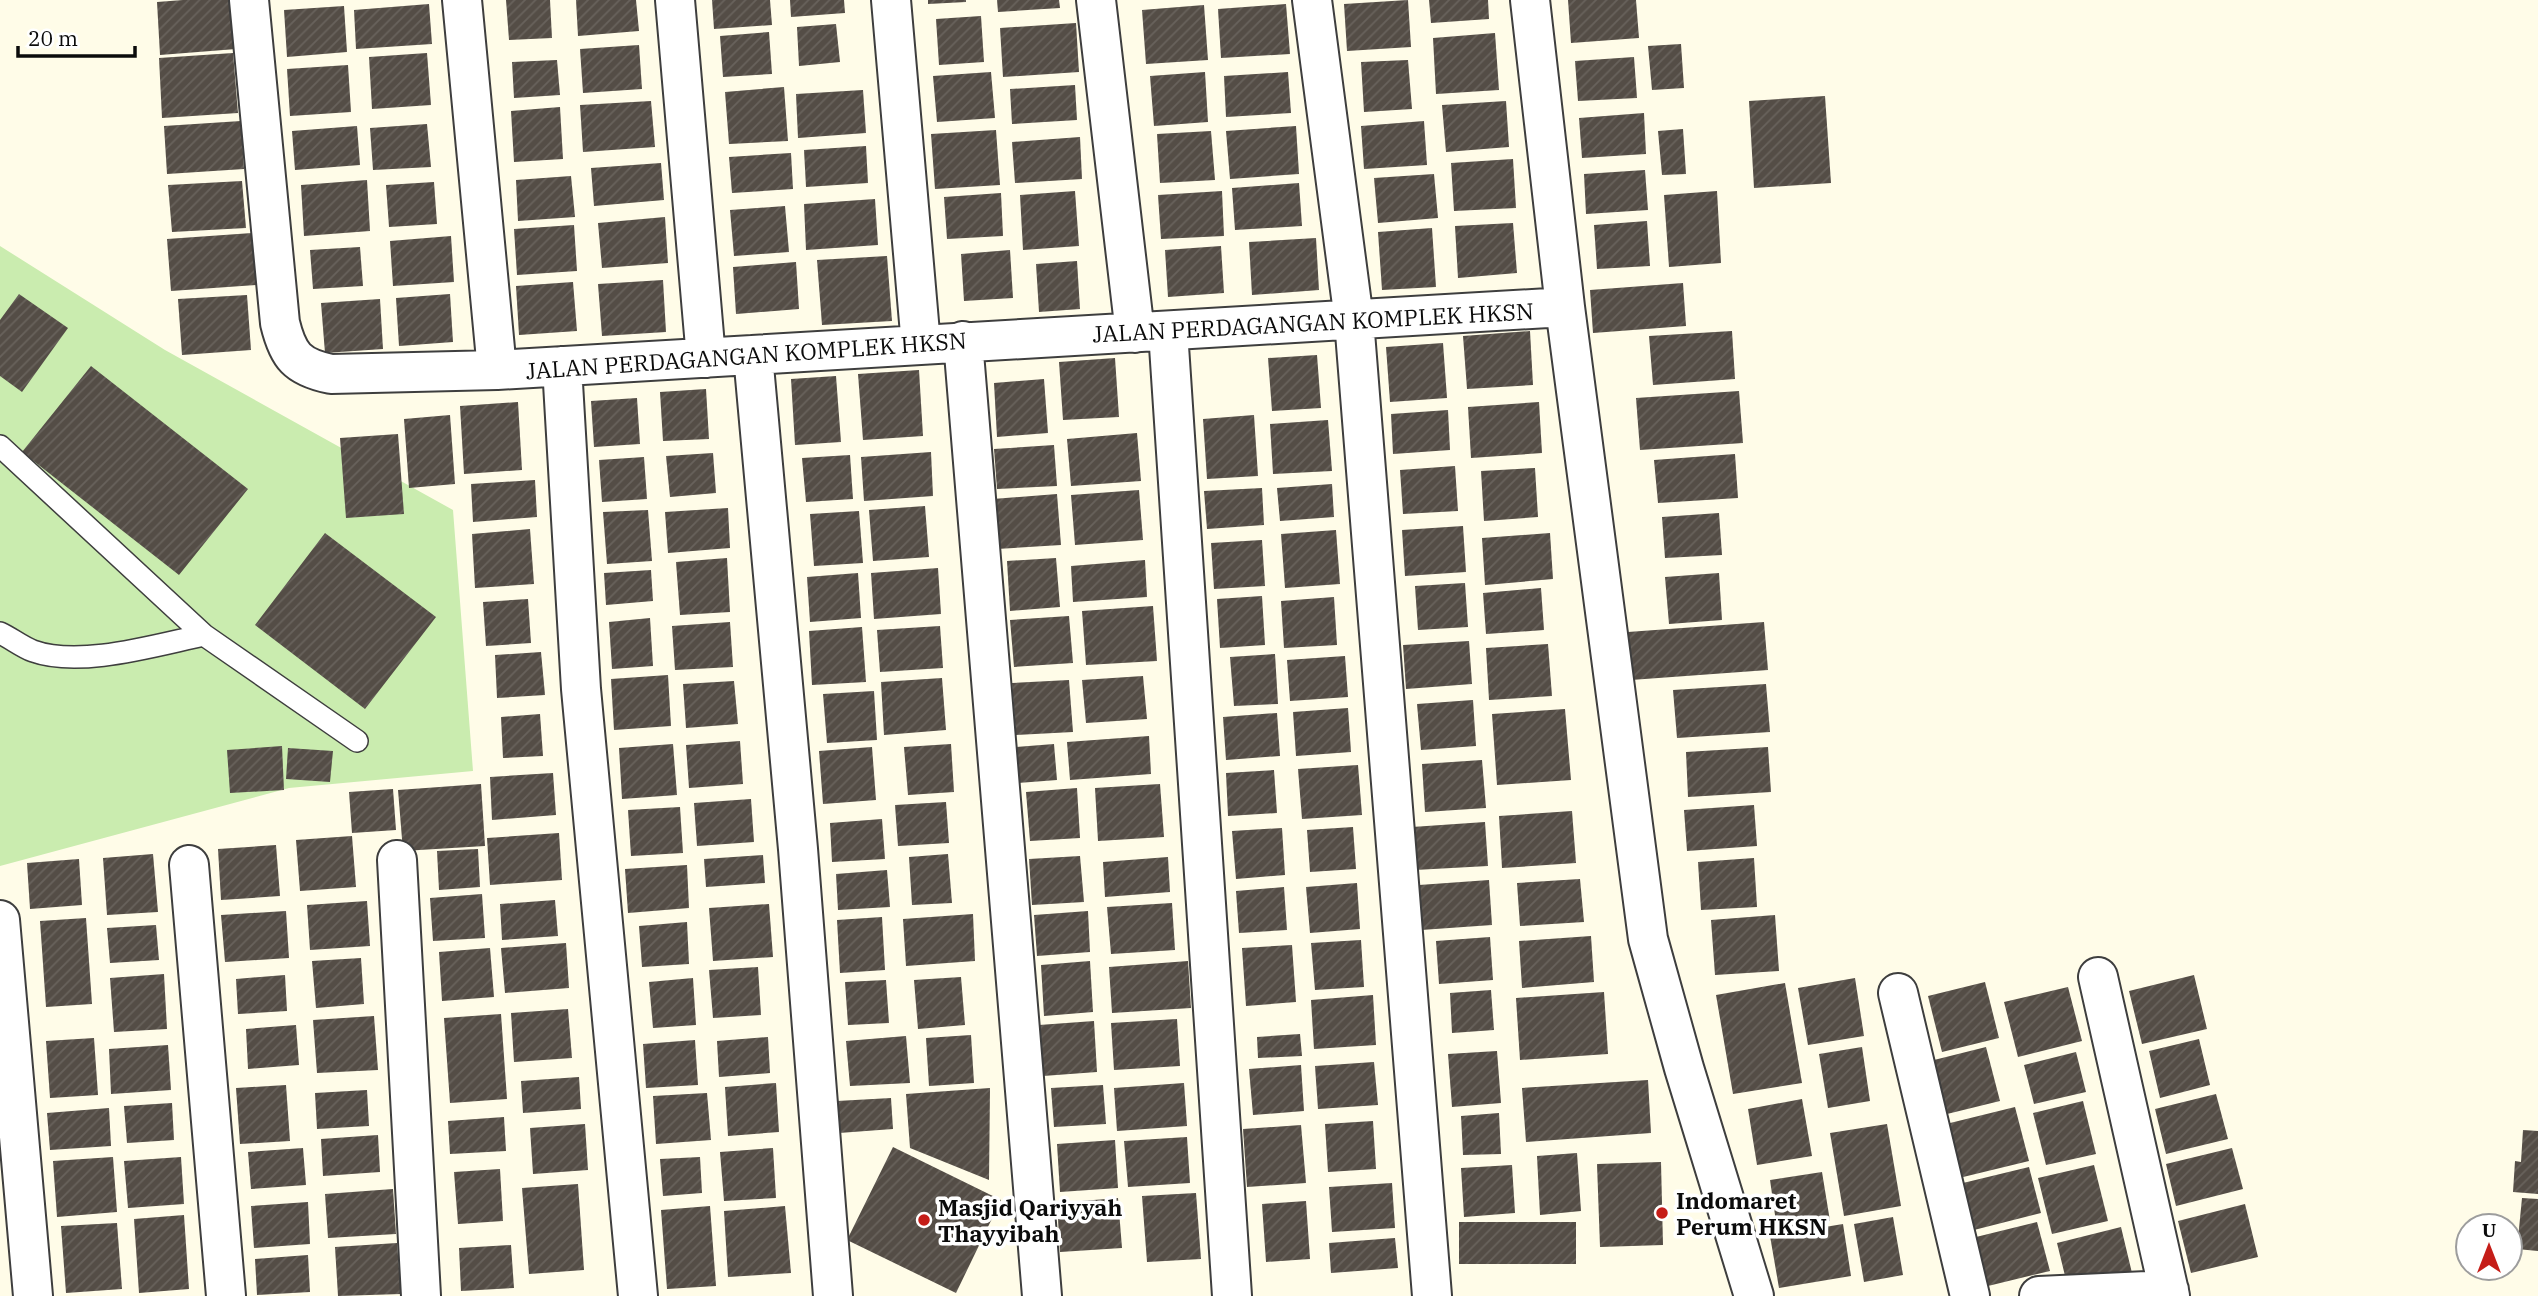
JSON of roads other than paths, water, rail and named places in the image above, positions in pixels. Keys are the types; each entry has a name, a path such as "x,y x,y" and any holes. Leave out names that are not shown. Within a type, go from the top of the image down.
{"street":[{"name":"JALAN PERDAGANGAN KOMPLEK HKSN","path":"249,0 280,323 284,339 295,358 310,370 331,374 498,370 1565,307"},
{"path":"462,0 498,370"},
{"path":"675,0 706,358"},
{"path":"891,0 922,345"},
{"path":"1097,0 1151,332 1232,1296"},
{"path":"1312,0 1354,320 1432,1296"},
{"name":"JALAN PERDAGANGAN KOMPLEK HKSN","path":"1530,0 1565,307 1648,939 1684,1068 1754,1296"},
{"path":"963,341 1042,1296"},
{"path":"753,355 799,849 833,1296"},
{"path":"562,366 581,689 638,1296"},
{"path":"397,860 421,1296"},
{"path":"189,865 226,1296"},
{"path":"0,920 33,1296"},
{"path":"2039,1296 2169,1293 2098,977"},
{"path":"1898,993 1970,1296"}],"lane":[{"path":"0,446 204,635 358,741"},
{"path":"0,633 34,651 65,657 117,653 204,635"}],"place":[{"name":"Indomaret Perum HKSN","path":"1662,1213"},
{"name":"Masjid Qariyyah Thayyibah","path":"924,1220"}]}
